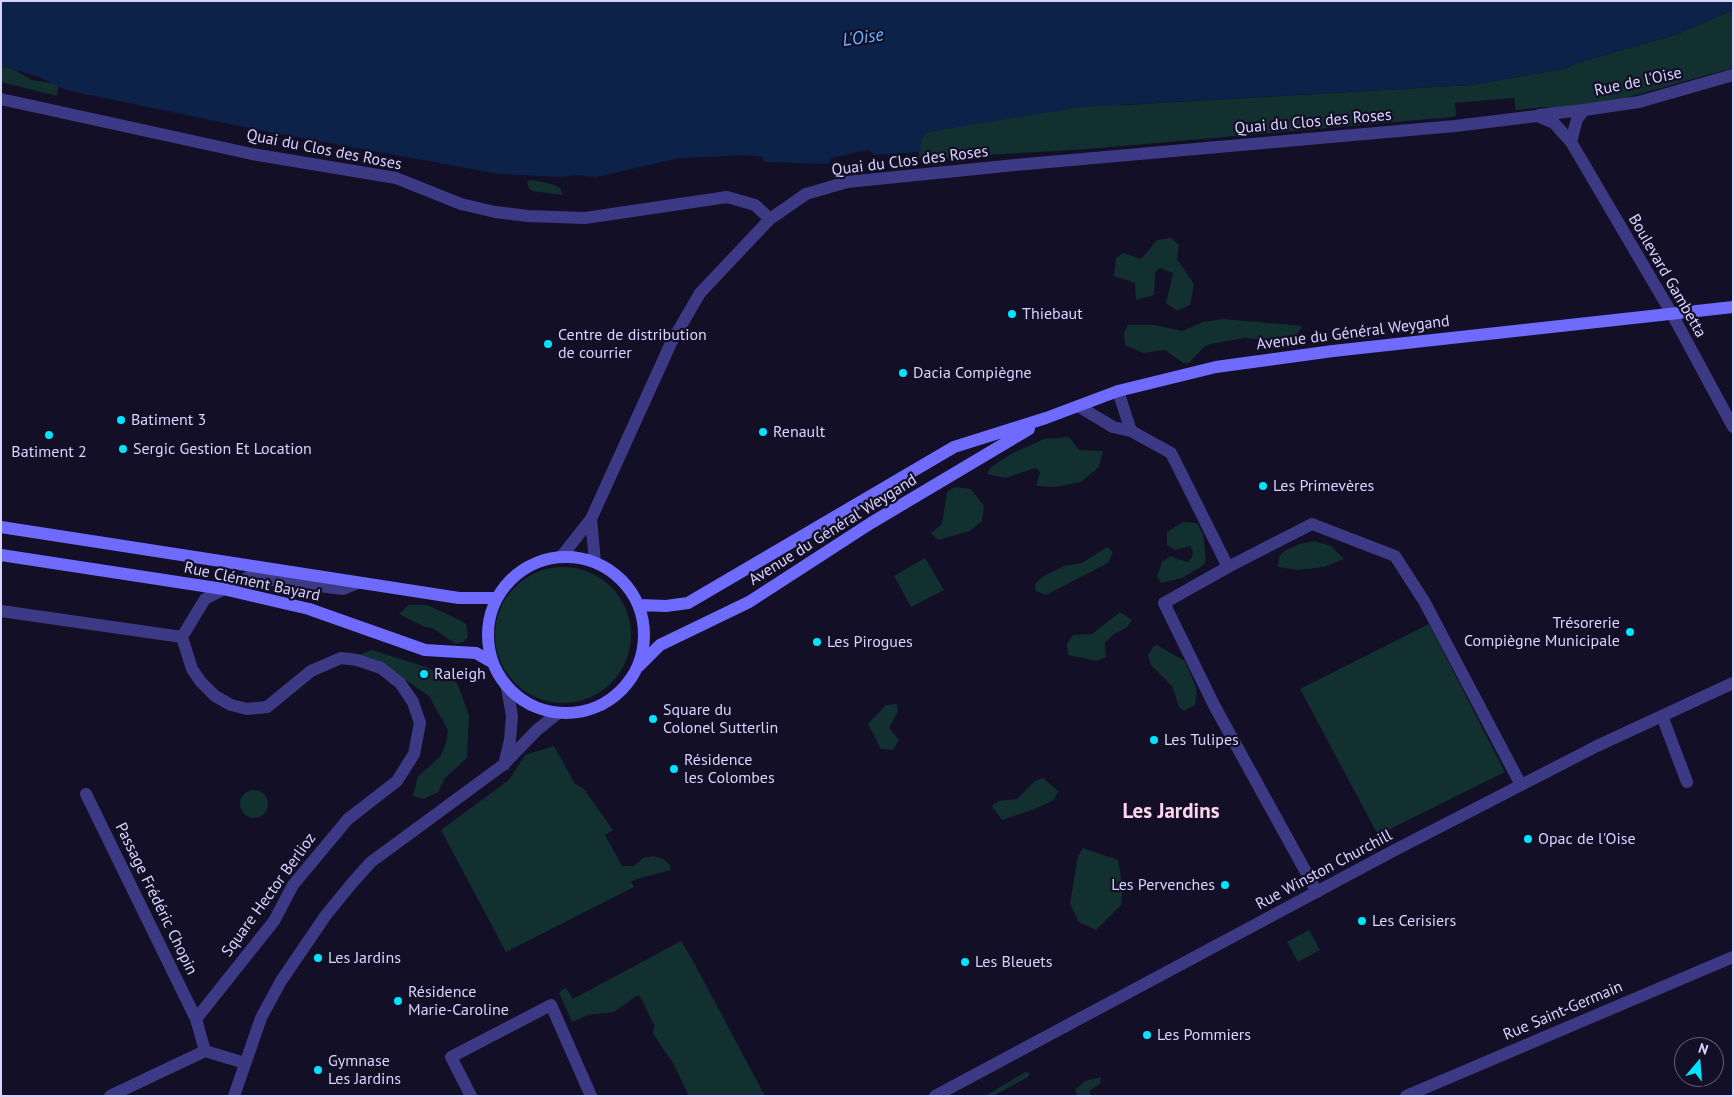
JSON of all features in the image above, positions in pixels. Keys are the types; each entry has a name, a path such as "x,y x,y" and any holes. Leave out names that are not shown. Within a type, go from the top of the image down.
{"main road":[{"name":"Avenue du Général Weygand","path":"639,605 666,606 688,603 954,447 1046,418 1118,391 1226,365 1333,351 1733,307"},
{"name":"Avenue du Général Weygand","path":"638,668 660,645 750,602 871,523 1046,418"},
{"name":"Rue Clément Bayard","path":"1,527 459,598 494,598"},
{"name":"Rue Clément Bayard","path":"1,555 223,589 308,609 426,650 476,653 490,661"},
{"path":"561,557 572,557 595,562 613,572 628,587 639,605 644,633 644,647 638,668 631,680 616,696 598,707 578,713 557,714 530,705 507,688 490,661 487,640 494,598 517,573 538,562 561,557"}],"street":[{"name":"Rue de l'Oise","path":"1571,142 1577,119 1584,110 1639,102 1733,75"},
{"name":"Quai du Clos des Roses","path":"1,99 252,154 396,178 461,204 495,212 528,216 585,218 727,197 755,205 770,219 806,194 846,182 1015,164 1455,126 1584,110"},
{"path":"1536,116 1554,123 1571,142"},
{"name":"Boulevard Gambetta","path":"1571,142 1672,314 1733,427"},
{"path":"561,557 591,518 671,343 700,293 770,219"},
{"path":"1118,391 1131,431"},
{"path":"1078,406 1113,427 1131,431 1171,453 1228,567"},
{"path":"591,518 595,562"},
{"path":"1317,892 1215,707 1164,603 1228,567 1312,524 1395,556 1424,601 1521,785"},
{"path":"1,611 182,637 204,599 248,577 343,589 358,583"},
{"name":"Square Hector Berlioz","path":"182,637 192,669 201,682 215,696 230,705 247,709 267,706 280,698 311,671 340,658 357,660 380,668 400,683 413,702 420,723 414,754 397,780 348,819 294,885 274,921 196,1019"},
{"name":"Rue Winston Churchill","path":"936,1096 1521,785 1662,716 1733,684"},
{"path":"503,765 510,740 511,724 507,688"},
{"path":"234,1096 261,1018 281,980 326,915 353,882 371,862 503,765 537,730 557,714"},
{"path":"1662,716 1687,782"},
{"name":"Passage Frédéric Chopin","path":"86,794 196,1019 206,1050"},
{"name":"Rue Saint-Germain","path":"1406,1096 1733,957"},
{"path":"471,1096 451,1057 551,1005 591,1096"},
{"path":"110,1096 206,1050 245,1063"}],"green space":[{"path":"1733,10 1733,68 1618,100 1559,110 1545,107 1516,110 1514,98 1455,103 1456,116 1453,117 1088,149 918,159 921,139 927,132 956,127 952,125 1106,103 1124,105 1471,85 1568,68 1573,64 1675,35"},
{"path":"1,66 13,69 32,80 59,84 57,96 1,82"},
{"path":"534,180 555,185 560,188 563,195 532,191 529,189 527,181"},
{"path":"1171,238 1179,245 1177,259 1194,284 1190,305 1177,311 1166,303 1173,273 1160,268 1155,272 1154,295 1136,300 1135,283 1114,276 1116,258 1123,253 1141,259 1157,240"},
{"path":"1223,319 1303,326 1296,335 1280,341 1245,338 1211,344 1204,347 1189,363 1183,363 1165,350 1143,353 1125,345 1124,333 1128,325 1155,325 1182,331 1203,322"},
{"path":"1069,437 1079,450 1103,451 1099,467 1081,482 1056,487 1036,486 1040,472 1036,468 1005,478 987,474 991,467 1011,454 1044,439"},
{"path":"955,487 971,489 984,506 982,521 970,531 938,540 931,533 942,524 947,492"},
{"path":"1183,522 1197,523 1203,534 1206,559 1204,565 1182,578 1161,583 1157,577 1162,562 1170,556 1187,562 1192,557 1193,552 1190,546 1175,550 1167,545 1167,532"},
{"path":"1315,541 1331,546 1344,559 1324,567 1297,570 1278,567 1279,557 1284,551 1299,544"},
{"path":"1107,547 1113,552 1108,563 1046,595 1036,591 1035,584 1042,577 1064,566 1082,563"},
{"path":"925,558 944,590 911,607 894,576"},
{"path":"563,567 589,572 601,578 611,587 620,597 626,609 631,635 626,661 620,673 611,683 601,692 589,698 563,703 537,698 525,692 515,683 506,673 500,661 495,635 500,609 506,597 515,587 525,578 537,572"},
{"path":"408,605 427,605 462,621 466,624 468,637 463,642 456,644 432,628 425,627 399,614"},
{"path":"1120,612 1132,620 1126,628 1114,634 1105,643 1106,657 1096,661 1068,655 1067,644 1073,635 1092,634"},
{"path":"1429,624 1505,772 1378,835 1300,689"},
{"path":"1157,645 1185,661 1197,690 1195,705 1184,711 1179,707 1172,686 1151,665 1148,655 1153,647"},
{"path":"372,650 426,667 457,683 469,715 467,758 445,778 438,792 424,799 413,796 418,776 440,757 446,743 448,730 429,696 393,671 356,656"},
{"path":"897,704 898,711 889,728 899,740 893,750 881,749 868,724 886,705"},
{"path":"554,746 575,784 584,789 613,830 605,835 622,866 634,866 643,858 654,856 663,859 670,865 671,870 637,879 631,882 634,887 506,952 441,830 509,780 525,755"},
{"path":"1043,778 1058,791 1054,800 1035,809 1002,820 992,806 998,801 1017,799 1035,781"},
{"path":"254,790 264,794 268,804 264,814 254,818 244,814 240,804 244,794"},
{"path":"1083,848 1118,860 1123,889 1121,905 1096,930 1079,922 1070,904 1078,856"},
{"path":"1309,930 1320,950 1298,962 1287,942"},
{"path":"681,941 765,1096 689,1096 673,1063 653,1034 654,1025 640,996 636,996 614,1012 588,1015 572,1022 559,993 561,990 566,988 573,999"},
{"path":"1025,1072 1030,1073 1028,1077 993,1096 985,1096"},
{"path":"1101,1077 1100,1084 1090,1090 1090,1096 1078,1096 1075,1090 1085,1081"}],"water":[{"name":"L'Oise","path":"1,1 1733,1 1733,10 1675,35 1573,64 1568,68 1471,85 1082,107 927,132 921,139 920,152 873,155 870,151 857,152 859,152 831,158 829,164 764,162 763,157 745,155 680,158 596,177 574,175 561,177 499,174 263,131 66,90 39,77 1,66"}],"place":[{"name":"Thiebaut","path":"1012,314"},
{"name":"Centre de distribution de courrier","path":"548,344"},
{"name":"Dacia Compiègne","path":"903,373"},
{"name":"Batiment 3","path":"121,420"},
{"name":"Renault","path":"763,432"},
{"name":"Batiment 2","path":"49,435"},
{"name":"Sergic Gestion Et Location","path":"123,449"},
{"name":"Les Primevères","path":"1263,486"},
{"name":"Trésorerie Compiègne Municipale","path":"1630,632"},
{"name":"Les Pirogues","path":"817,642"},
{"name":"Raleigh","path":"424,674"},
{"name":"Square du Colonel Sutterlin","path":"653,719"},
{"name":"Les Tulipes","path":"1154,740"},
{"name":"Résidence les Colombes","path":"674,769"},
{"name":"Opac de l'Oise","path":"1528,839"},
{"name":"Les Pervenches","path":"1225,885"},
{"name":"Les Cerisiers","path":"1362,921"},
{"name":"Les Jardins","path":"318,958"},
{"name":"Les Bleuets","path":"965,962"},
{"name":"Résidence Marie-Caroline","path":"398,1001"},
{"name":"Les Pommiers","path":"1147,1035"},
{"name":"Gymnase Les Jardins","path":"318,1070"}],"district":[{"name":"Les Jardins","path":"1171,812"}]}
